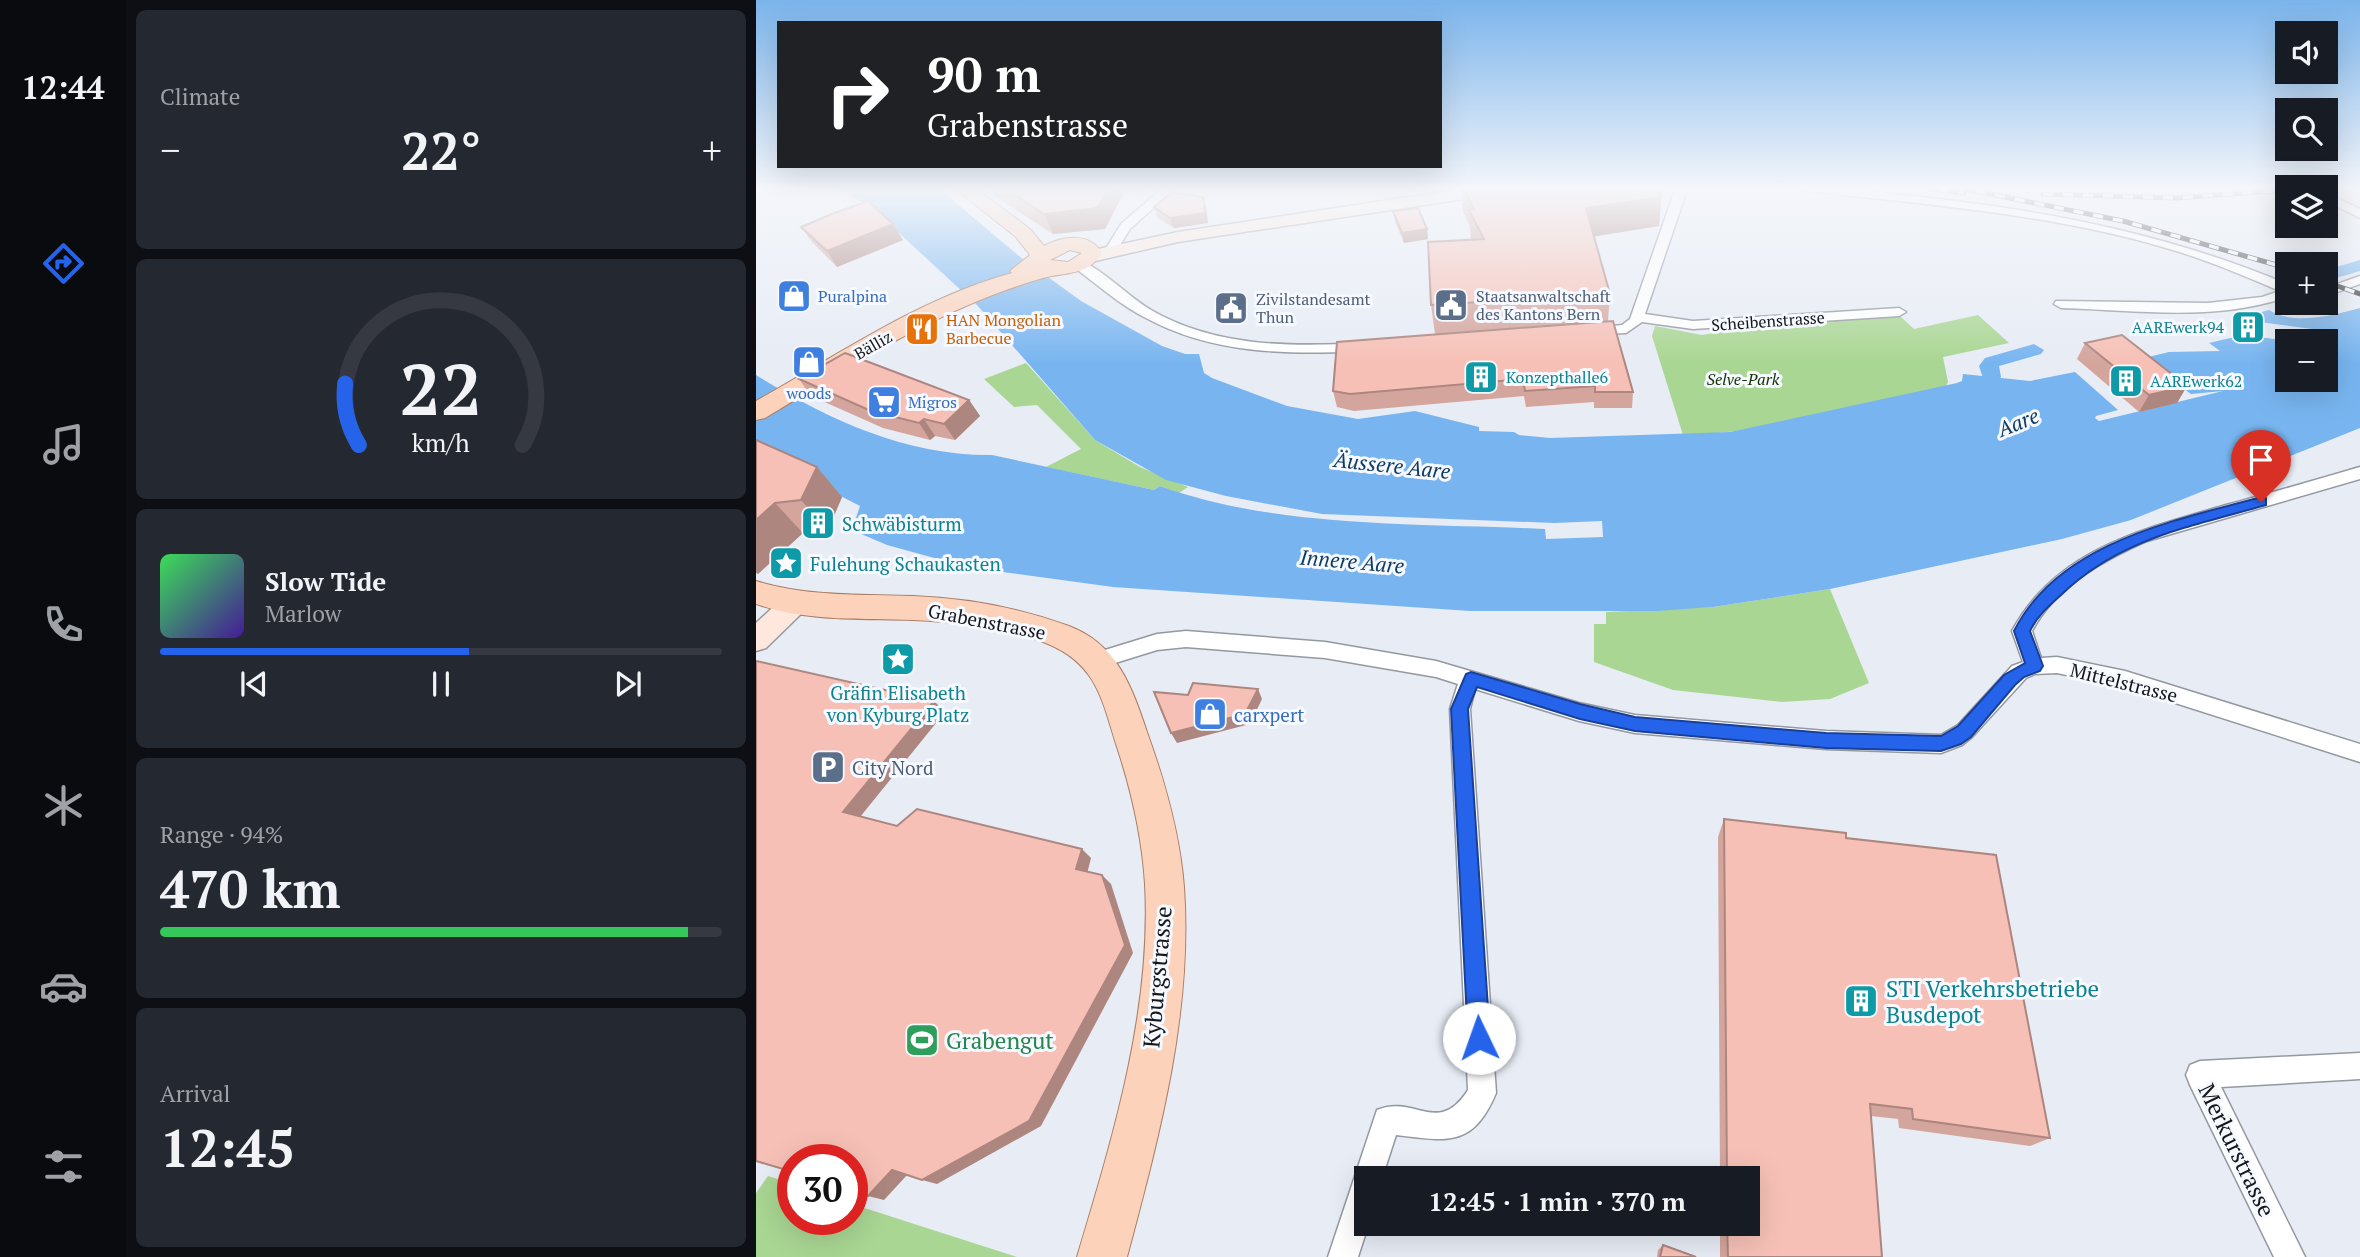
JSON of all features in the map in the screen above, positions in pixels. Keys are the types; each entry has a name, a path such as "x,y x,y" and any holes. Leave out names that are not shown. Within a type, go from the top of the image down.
{"main road":[{"path":"1031,246 1043,263"},
{"path":"1043,263 1062,246"},
{"path":"1072,246 1097,251"},
{"path":"1043,263 1128,246"},
{"name":"Bälliz","path":"756,412 904,327 1043,263"},
{"path":"756,622 776,598"},
{"path":"756,640 776,598"},
{"name":"Grabenstrasse","path":"776,598 819,607 913,608 999,620 1062,636 1089,651 1099,660"},
{"name":"Kyburgstrasse","path":"1099,660 1112,681 1139,758 1151,807 1166,907 1158,1013 1138,1115 1102,1257"}],"street":[{"path":"1103,246 1097,251 1139,309 1171,325 1201,335 1278,348 1380,346"},
{"path":"1578,333 1626,329 1634,324 1662,246"},
{"path":"2170,246 2210,256 2275,286"},
{"path":"2338,288 2360,280"},
{"path":"2061,304 2217,306 2257,303 2275,296"},
{"name":"Scheibenstrasse","path":"1638,317 1693,326 1899,312"},
{"path":"1099,660 1157,642 1186,639 1325,650 1406,662 1471,678 1580,712 1635,724 1826,740 1941,744 1955,739 2019,672 2035,666 2022,631 2030,615 2056,588 2117,546 2141,536 2360,473"},
{"name":"Mittelstrasse","path":"2035,666 2077,668 2125,679 2360,753"},
{"path":"1372,1166 1387,1120 1446,1127 1467,1117 1482,1093 1460,709 1471,678"},
{"name":"Merkurstrasse","path":"2290,1257 2200,1074 2360,1066"},
{"path":"1343,1257 1354,1223"}],"green space":[{"name":"Selve-Park","path":"1978,315 2009,343 1943,357 1948,382 1946,386 1782,424 1716,433 1683,435 1652,336 1655,326 1702,335 1768,324 1900,316 1914,329"},
{"path":"1026,363 1095,440 1140,467 1188,487 1179,493 1160,486 1154,490 1046,467 1081,449 1037,405 1014,407 984,379"},
{"path":"1830,589 1869,683 1830,699 1782,702 1673,690 1594,662 1594,624 1606,624 1606,612 1713,607"},
{"path":"768,1176 777,1179 777,1235 868,1235 868,1209 1017,1257 756,1257 756,1193"}],"water":[{"path":"913,246 1007,246 1081,301 1162,346 1185,354 1199,354 1204,373 1212,378 1287,406 1358,419 1415,411 1479,427 1479,431 1514,432 1519,435 1550,438 1730,432 1957,383 1962,381 1963,374 2030,381 2075,372 2118,410 2096,416 2099,421 2223,391 2191,394 2144,358 2169,352 2220,351 2209,343 2243,335 2275,339 2275,392 2338,392 2338,329 2312,329 2237,319 2269,310 2275,315 2314,318 2338,315 2360,308 2360,428 2131,520 2062,539 1830,589 1713,607 1657,611 1470,611 1113,587 949,562 887,545 852,530 860,506 756,453 756,375 839,420 898,442 929,449 992,455 1154,490 1160,486 1206,500 1301,517 1400,524 1545,529 1546,539 1603,537 1602,521 1554,523 1322,514 1226,496 1166,480 1095,440 977,305"}],"building":[{"path":"821,246 840,246 827,251"},
{"path":"1428,246 1597,246 1610,294 1431,305"},
{"name":"Konzepthalle6","path":"1613,321 1633,392 1595,392 1595,386 1525,391 1523,379 1350,394 1333,391 1337,342"},
{"path":"2122,335 2187,386 2149,395 2085,343"},
{"name":"Migros","path":"845,353 969,400 944,424 924,419 919,423 871,411 799,379"},
{"path":"756,440 817,467 801,500 775,503 756,520"},
{"name":"Grabengut","path":"756,661 934,701 843,812 897,826 917,809 1082,849 1076,869 1102,875 1125,945 1029,1121 922,1180 892,1170 868,1196 868,1144 777,1144 777,1167 756,1161"},
{"name":"carxpert","path":"1193,683 1258,689 1245,714 1171,733 1154,692 1188,695"},
{"name":"STI Verkehrsbetriebe Busdepot","path":"1724,819 1846,833 1846,838 1996,855 2050,1138 1913,1119 1912,1109 1870,1104 1882,1257 1728,1257 1727,1236 1760,1236 1760,1166 1727,1166"},
{"path":"1663,1245 1696,1257 1660,1257"}],"waterway":[{"path":"2338,272 2360,265"},
{"path":"1991,377 1989,366 1992,362 2034,350"}],"railway":[{"path":"2209,246 2275,265"},
{"path":"2338,286 2360,294"}],"place":[{"name":"Puralpina","path":"794,296"},
{"name":"Staatsanwaltschaft des Kantons Bern","path":"1451,305"},
{"name":"Zivilstandesamt Thun","path":"1231,308"},
{"name":"AAREwerk94","path":"2248,327"},
{"name":"HAN Mongolian Barbecue","path":"922,329"},
{"name":"woods","path":"809,362"},
{"name":"Konzepthalle6","path":"1481,377"},
{"name":"AAREwerk62","path":"2126,381"},
{"name":"Migros","path":"884,402"},
{"name":"Schwäbisturm","path":"818,523"},
{"name":"Fulehung Schaukasten","path":"786,563"},
{"name":"Gräfin Elisabeth von Kyburg Platz","path":"898,659"},
{"name":"carxpert","path":"1210,714"},
{"name":"City Nord","path":"828,767"},
{"name":"STI Verkehrsbetriebe Busdepot","path":"1861,1001"},
{"name":"Grabengut","path":"922,1040"}],"route":[{"path":"1479,1038 1460,709 1463,694 1471,678 1580,712 1635,724 1826,740 1941,744 1965,732 2010,680 2019,672 2035,666 2028,654 2022,631 2030,615 2071,576 2117,546 2141,536 2261,502"}],"water label":[{"name":"Aare","path":"2018,422"},
{"name":"Äussere Aare","path":"1392,465"},
{"name":"Innere Aare","path":"1352,561"}]}
